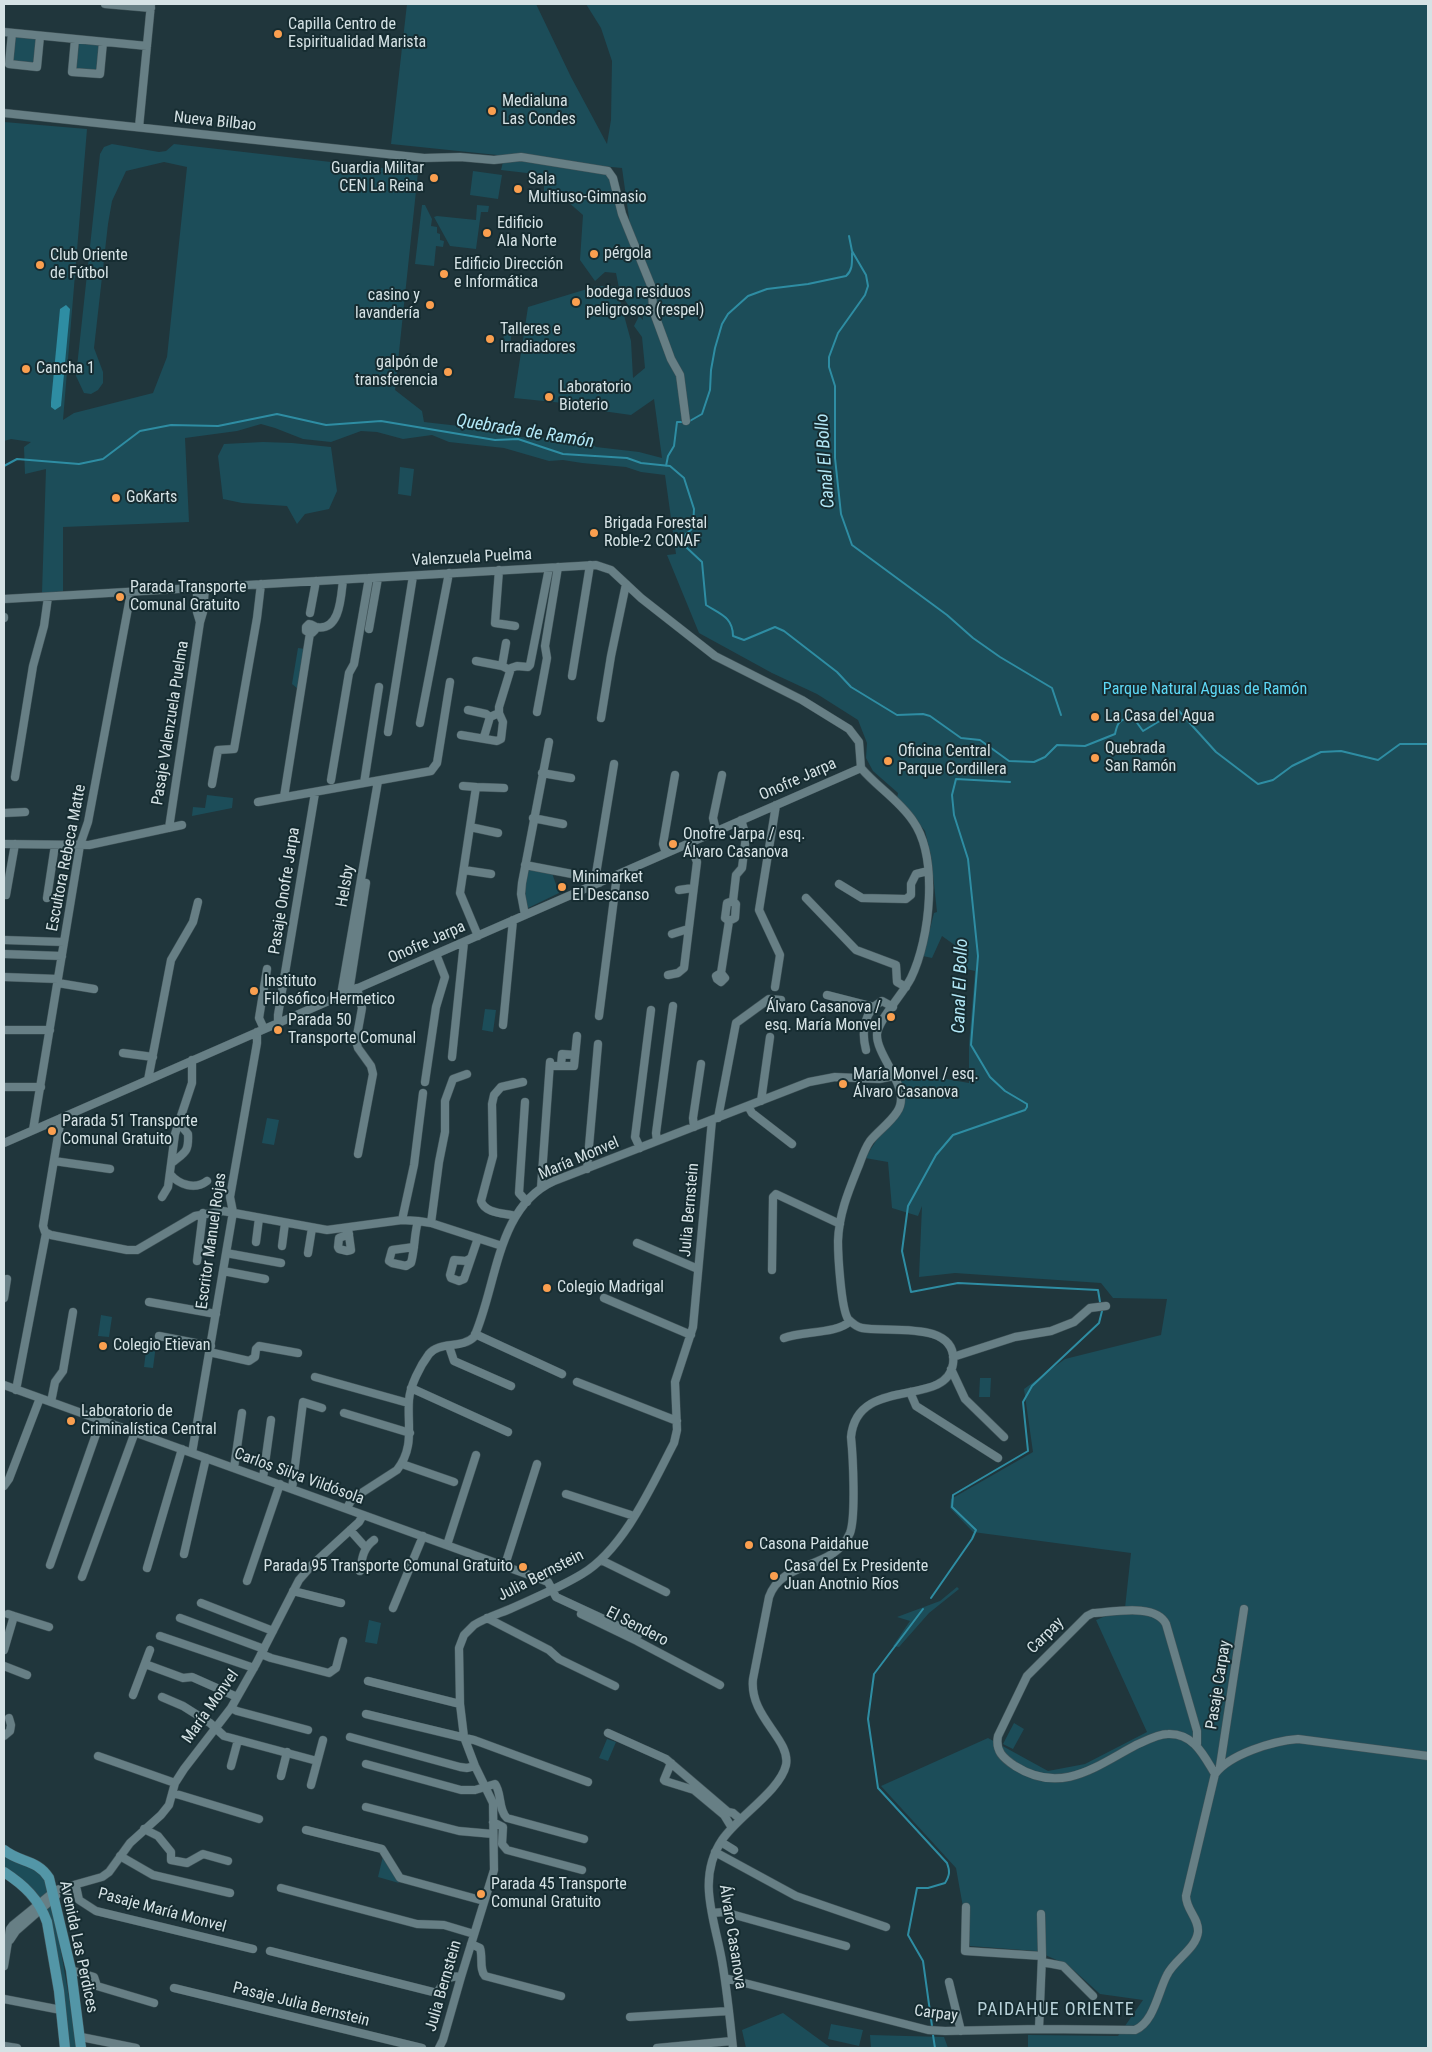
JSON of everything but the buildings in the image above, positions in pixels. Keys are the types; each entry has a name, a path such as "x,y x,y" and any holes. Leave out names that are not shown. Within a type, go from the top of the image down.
{"main road":[{"name":"Avenida Las Perdices","path":"4,1850 13,1857 40,1866 56,1892 71,1970 81,2048"},
{"path":"4,1872 21,1885 40,1905 48,1928 62,2010 65,2048"}],"street":[{"path":"105,4 151,6 139,127"},
{"path":"40,36 37,67 9,64 8,33 147,46"},
{"path":"75,39 72,72 100,74 103,42"},
{"name":"Nueva Bilbao","path":"4,113 424,158 460,157 494,160 514,157 531,158 608,171 611,174 622,214 652,288 653,310 671,359 680,375 686,421"},
{"path":"572,676 590,565"},
{"name":"Valenzuela Puelma","path":"4,599 499,570 603,566 611,570 693,640 715,656 802,700 849,729 858,742 861,768"},
{"path":"537,712 547,658 545,646 558,567"},
{"path":"476,661 506,668 514,666 528,667 549,568"},
{"path":"499,570 495,623 515,626"},
{"path":"420,723 449,573"},
{"path":"388,732 413,576"},
{"path":"331,780 349,673 354,664 369,578"},
{"path":"369,629 378,578"},
{"path":"284,797 313,630 326,625 337,617 344,580"},
{"path":"310,613 316,581"},
{"path":"212,784 218,750 234,749 263,584"},
{"path":"601,718 611,656 626,584"},
{"name":"Pasaje Valenzuela Puelma","path":"169,828 200,622 197,612 201,588"},
{"name":"Escultora Rebeca Matte","path":"33,1130 80,845 88,822 131,592"},
{"path":"15,777 33,666 44,626 48,597"},
{"path":"461,735 484,737 497,741 500,739 503,722 499,713 501,699 509,681 506,668 506,643"},
{"path":"258,802 431,771 435,768 450,682"},
{"path":"364,783 379,687"},
{"path":"468,710 486,714 490,717"},
{"path":"484,737 490,717 499,713"},
{"path":"525,915 521,894 525,865 549,742"},
{"path":"599,883 596,874 614,764"},
{"path":"861,768 894,798 916,825 925,847 929,907 919,958 906,987 893,1007 881,1020 877,1034 880,1048 894,1076 900,1102 897,1112 880,1128 868,1144 846,1196 838,1243 843,1306 850,1321 864,1328 908,1329 938,1336 948,1345 953,1357 951,1370 965,1399 1004,1437"},
{"name":"Onofre Jarpa","path":"4,1143 861,768"},
{"path":"542,773 571,778"},
{"path":"666,853 663,844 675,775"},
{"path":"716,831 714,818 722,775"},
{"name":"Helsby","path":"349,992 378,781"},
{"path":"463,786 504,788"},
{"path":"476,787 460,893 478,936"},
{"name":"Pasaje Onofre Jarpa","path":"278,1023 315,793"},
{"path":"775,987 780,954 759,910 776,805"},
{"path":"4,813 25,812"},
{"path":"533,818 563,824"},
{"path":"721,973 729,921 735,918 736,904 733,901 736,875 742,868 746,836 741,820"},
{"path":"4,844 89,846 182,825"},
{"path":"470,827 498,833"},
{"path":"6,895 15,844"},
{"path":"668,975 682,971 688,929 696,859 686,844"},
{"path":"47,898 55,845"},
{"path":"525,865 572,874"},
{"path":"464,870 490,874"},
{"path":"839,884 862,898 906,899 911,895 911,884 916,874 928,871"},
{"path":"599,1016 617,875"},
{"path":"358,1154 373,1074 371,1066 358,1048 356,1041 362,1008 349,992 366,883"},
{"path":"679,890 693,888"},
{"path":"806,898 856,950 896,965 897,982 906,987"},
{"path":"148,1080 170,960 193,922 198,902"},
{"path":"503,1025 513,920"},
{"path":"672,934 688,929"},
{"path":"4,940 64,942"},
{"path":"452,1057 464,942"},
{"path":"4,954 62,956"},
{"path":"425,1082 436,1007 445,977 436,954"},
{"name":"Escritor Manuel Rojas","path":"192,1453 233,1212 230,1197 260,1031 267,969"},
{"path":"4,977 58,981 94,989"},
{"path":"828,995 874,1007"},
{"path":"715,1119 736,1023 769,999 781,1000"},
{"path":"866,1050 862,1034 864,1024 874,1007 882,1001 893,1007"},
{"path":"657,1141 656,1133 673,1006"},
{"path":"640,1148 635,1137 651,1010"},
{"path":"4,1030 50,1030"},
{"path":"541,1188 550,1064 574,1066 577,1036"},
{"path":"761,1101 770,1037"},
{"path":"587,1169 598,1044"},
{"path":"123,1053 153,1057"},
{"path":"168,1188 173,1162 172,1149 180,1124 182,1109 192,1083 192,1060"},
{"path":"694,1127 693,1118 701,1064"},
{"path":"431,1223 445,1132 445,1101 452,1079 467,1074"},
{"name":"María Monvel","path":"475,1334 502,1246 516,1216 541,1188 554,1181 657,1141 826,1078 879,1079 894,1076"},
{"path":"516,1216 487,1210 482,1206 481,1200 493,1156 492,1113 494,1095 501,1087 523,1082"},
{"path":"4,1086 41,1087"},
{"path":"402,1220 414,1165 423,1093"},
{"path":"525,1102 519,1193 527,1202"},
{"path":"748,1106 752,1113 792,1144"},
{"path":"16,1390 45,1232 43,1226 61,1118"},
{"name":"Julia Bernstein","path":"439,2048 494,1870 494,1804 475,1766 464,1737 460,1704 458,1653 460,1643 471,1628 487,1618 552,1590 582,1574 601,1560 634,1516 674,1444 677,1435 674,1393 676,1377 691,1335 715,1119"},
{"path":"173,1162 183,1155 187,1149 188,1134 180,1124"},
{"path":"54,1161 110,1169"},
{"path":"170,1174 176,1182 196,1185 207,1181"},
{"path":"162,1197 168,1188 176,1182"},
{"path":"772,1270 774,1197 776,1194 840,1224"},
{"path":"45,1232 65,1238 137,1250 192,1217 203,1213 223,1211 327,1230 349,1231 402,1220 418,1221 431,1223 502,1246"},
{"path":"197,1261 203,1213"},
{"path":"256,1242 260,1218"},
{"path":"414,1247 414,1234 418,1221"},
{"path":"282,1246 285,1223"},
{"path":"308,1253 312,1228"},
{"path":"471,1258 478,1238"},
{"path":"637,1243 698,1269"},
{"path":"226,1253 281,1263"},
{"path":"223,1271 265,1280"},
{"path":"4,1298 7,1279"},
{"path":"604,1298 691,1335"},
{"path":"149,1302 216,1314"},
{"path":"953,1357 1015,1337 1051,1331 1074,1322 1090,1308 1106,1306"},
{"path":"51,1402 55,1382 63,1371 73,1312"},
{"path":"784,1338 794,1334 835,1328 846,1325 850,1321"},
{"path":"347,1508 352,1499 397,1470 402,1464 410,1433 408,1403 411,1388 431,1352 437,1348 466,1342 475,1334 562,1374"},
{"path":"159,1336 250,1361 255,1357 256,1349 259,1346 298,1353"},
{"path":"449,1346 454,1361 511,1386"},
{"name":"Álvaro Casanova","path":"733,2045 725,1978 708,1882 715,1852 721,1842 782,1775 786,1762 785,1751 758,1710 752,1692 752,1679 770,1594 781,1578 829,1556 843,1544 850,1531 853,1522 851,1437 855,1422 861,1413 877,1401 896,1394 932,1388 944,1380 951,1370"},
{"path":"315,1377 408,1403"},
{"path":"578,1382 676,1421"},
{"name":"Carlos Silva Vildósola","path":"4,1385 548,1582 552,1590"},
{"path":"411,1388 508,1432"},
{"path":"910,1392 916,1406 998,1458"},
{"path":"4,1486 9,1479 40,1398"},
{"path":"292,1489 303,1402 322,1408"},
{"path":"234,1468 242,1413"},
{"path":"344,1413 410,1433"},
{"path":"50,1566 100,1420"},
{"path":"263,1478 271,1420"},
{"path":"82,1577 135,1432"},
{"path":"147,1568 182,1449"},
{"path":"447,1545 476,1456"},
{"path":"184,1554 206,1458"},
{"path":"402,1464 454,1482"},
{"path":"505,1566 537,1464"},
{"path":"247,1581 280,1484"},
{"path":"566,1494 634,1516"},
{"name":"María Monvel","path":"4,1966 10,1929 13,1925 56,1892 102,1877 109,1872 120,1856 144,1829 161,1815 168,1805 175,1783 184,1768 237,1698 293,1591 312,1565 350,1530 363,1515"},
{"path":"350,1530 366,1548"},
{"path":"393,1608 423,1536"},
{"path":"360,1571 362,1554 374,1540"},
{"path":"601,1560 666,1592"},
{"path":"552,1590 556,1597 638,1635"},
{"path":"293,1591 341,1604"},
{"name":"El Sendero","path":"541,1595 637,1641 720,1685"},
{"path":"201,1603 273,1631"},
{"name":"Pasaje Carpay","path":"1220,1766 1244,1609"},
{"name":"Carpay","path":"1197,1744 1180,1736 1168,1734 1142,1742 1082,1774 1056,1779 1023,1771 999,1752 996,1744 1027,1676 1087,1616 1093,1613 1142,1611 1158,1614 1166,1624 1197,1731 1197,1744 1215,1774"},
{"path":"4,1650 11,1615 49,1627"},
{"path":"180,1618 263,1651 271,1658 330,1673 336,1668 343,1641"},
{"path":"487,1618 549,1650 559,1659 615,1686"},
{"path":"160,1636 254,1668"},
{"path":"133,1695 150,1650"},
{"path":"145,1664 183,1678 192,1677 237,1698"},
{"path":"4,1666 28,1675"},
{"path":"368,1681 460,1704"},
{"path":"162,1697 183,1706 224,1736 317,1761"},
{"path":"231,1708 238,1712 308,1730"},
{"path":"366,1714 464,1737 588,1782"},
{"path":"4,1736 10,1732 9,1718"},
{"path":"608,1734 657,1754 671,1763 724,1815 732,1828"},
{"path":"350,1737 460,1768 475,1766"},
{"path":"1220,1766 1232,1758 1298,1739 1428,1756"},
{"path":"231,1766 238,1740"},
{"path":"310,1785 322,1740"},
{"path":"281,1776 287,1752"},
{"path":"98,1756 175,1783"},
{"path":"671,1763 665,1781 695,1787 740,1819"},
{"path":"366,1764 461,1790 472,1791 486,1785 496,1785 502,1811 508,1818 584,1839"},
{"name":"Carpay","path":"725,1978 928,2030 961,2031 1039,2028 1132,2031 1141,2028 1146,2023 1166,1975 1197,1937 1198,1926 1188,1909 1186,1896 1215,1774 1220,1766"},
{"path":"173,1793 259,1819"},
{"path":"366,1807 459,1831 493,1834"},
{"path":"493,1822 503,1827 502,1844 505,1849 582,1870"},
{"path":"144,1829 158,1836 171,1852 171,1860 187,1863 203,1854 228,1861"},
{"path":"306,1830 382,1849 400,1878 484,1901"},
{"path":"721,1842 734,1850"},
{"path":"715,1852 796,1896 886,1927"},
{"name":"Pasaje María Monvel","path":"120,1856 153,1875 230,1893"},
{"name":"Pasaje María Monvel","path":"76,1886 79,1900 96,1911 253,1949"},
{"path":"281,1888 417,1924 444,1925 474,1934"},
{"path":"966,1907 965,1951 1042,1959 1063,1966 1093,1996"},
{"path":"712,1913 724,1912 846,1946"},
{"path":"1039,2028 1039,1988 1042,1959 1041,1914"},
{"path":"471,1944 480,1948 482,1953 482,1973 484,1976 561,1996"},
{"path":"270,1951 437,1994 448,1978 461,1976"},
{"path":"71,1970 94,1977 97,1986 154,2002"},
{"path":"949,1982 961,2031"},
{"name":"Pasaje Julia Bernstein","path":"174,1988 422,2048"},
{"path":"4,1999 62,2010"},
{"path":"630,2017 729,2011"},
{"path":"81,2037 136,2048"},
{"path":"657,2048 733,2045"},
{"path":"4,2046 17,2048"}],"green space":[{"name":"Parque Natural Aguas de Ramón","path":"407,4 536,4 571,77 607,144 611,120 612,61 601,28 586,4 1428,4 1428,2048 1028,2048 1028,2035 1118,2036 1143,2000 1100,1994 1068,1965 1036,1951 970,1946 956,1868 881,1786 988,1738 1048,1771 1085,1764 1147,1732 1096,1620 1125,1608 1131,1553 973,1532 950,1508 951,1499 1033,1452 1024,1389 1065,1359 1161,1335 1167,1299 1113,1298 1101,1283 955,1273 919,1277 922,1206 918,1216 892,1208 888,1162 865,1158 903,1099 899,1076 916,1074 969,1083 969,1044 975,971 958,967 956,946 942,936 932,958 923,956 934,913 937,912 931,856 925,831 897,798 898,793 873,771 866,758 867,743 858,720 817,694 772,673 699,633 667,555 676,554 665,475 641,472 626,467 563,460 549,461 504,448 449,442 432,435 403,439 377,432 361,431 331,442 303,439 261,424 237,431 185,438 189,522 63,527 63,592 42,593 46,469 25,474 24,447 31,442 11,439 4,441 4,122 87,129 63,420 74,413 153,393 167,357 187,167 164,162 126,171 112,201 94,348 103,372 103,383 98,390 91,394 84,393 76,376 100,154 104,147 112,144 159,152 166,151 174,144 418,172 395,390 422,411 424,422 468,427 521,437 585,439 596,447 639,452 662,458 654,399 631,415 595,410 593,406 514,398 528,307 597,286 616,286 631,341 633,378 645,368 642,337 634,326 639,316 643,320 642,309 633,312 620,293 616,273 605,272 595,281 580,260 583,215 567,201 544,193 544,175 501,170 503,162 525,161 526,158 391,144","holes":["601,166 622,168 633,247 610,176 602,173"]},
{"path":"15,36 36,37 34,64 13,62"},
{"path":"78,43 100,45 97,73 76,71"},
{"path":"473,171 502,175 498,199 470,195"},
{"path":"422,205 425,205 432,219 431,226 437,227 440,240 444,241 443,247 436,246 434,266 415,264"},
{"path":"477,205 489,206 488,212 481,212 476,249 450,246 434,217 476,220"},
{"path":"505,327 512,327 510,350 502,349"},
{"path":"263,442 331,447 337,491 329,509 305,514 297,524 287,506 242,503 223,499 218,456 224,444"},
{"path":"400,467 414,469 411,496 398,494"},
{"path":"298,648 305,649 298,689 292,684"},
{"path":"207,795 233,798 232,808 192,816 193,807 205,808"},
{"path":"527,867 552,873 559,893 528,908 524,893"},
{"path":"485,1009 496,1010 493,1032 482,1030"},
{"path":"267,1118 279,1120 274,1145 262,1143"},
{"path":"101,1315 112,1317 109,1337 98,1336"},
{"path":"147,1343 156,1345 153,1368 144,1367"},
{"path":"980,1378 991,1378 990,1397 979,1397"},
{"path":"957,1587 959,1589 929,1613 899,1647 893,1646 910,1621 897,1617 940,1601"},
{"path":"369,1620 381,1623 377,1644 365,1642"},
{"path":"1014,1723 1024,1729 1013,1749 1003,1744"},
{"path":"607,1739 616,1742 608,1761 599,1758"},
{"path":"4,1853 43,1870 53,1905 76,2048 67,2048 45,1911 4,1871"},
{"path":"383,1856 399,1883 378,1877"},
{"path":"783,2013 831,2048 746,2048 742,2030"},
{"path":"831,2024 863,2030 859,2046 828,2039"},
{"path":"870,2035 944,2037 948,2048 871,2048"}],"shaded area":[{"path":"66,305 70,309 61,406 55,410 51,407 51,402 60,309"}],"waterway":[{"name":"Canal El Bollo","path":"849,236 852,251 866,275 868,286 865,295 838,333 829,357 829,367 835,386 835,458 841,514 852,545 947,615 973,638 1000,657 1052,688 1061,715"},
{"path":"688,422 702,414 710,390 715,348 722,324 728,314 748,296 767,289 808,284 846,276 851,268 852,253"},
{"name":"Quebrada de Ramón","path":"4,466 17,459 79,464 103,459 140,431 171,425 218,426 277,414 326,425 381,421 495,440 518,439 563,454 627,458 641,463 670,466 684,478 694,509 693,528 685,535 686,547 702,562 706,605 728,620 731,624 733,636 744,640 775,627 784,631 837,672 851,687 897,715 923,714 930,716 961,738 980,740 1009,761 1034,762 1045,757 1057,745 1085,746 1115,734 1118,724 1127,718 1135,720 1143,731 1178,710 1216,752 1258,784 1273,780 1292,766 1321,752 1341,751 1378,760 1400,744 1428,744"},
{"path":"666,466 668,456 674,446 677,422 683,422"},
{"name":"Canal El Bollo","path":"1010,782 956,779 952,795 954,815 968,859 978,956 971,1045 990,1077 1005,1091 1027,1104 1027,1107 1025,1110 953,1135 936,1155 908,1206 902,1251 911,1292 958,1283 1098,1290 1100,1302"},
{"name":"Canal El Bollo","path":"931,1598 972,1539 976,1530 952,1507 953,1495 1028,1451 1023,1402 1032,1386 1099,1323 1102,1311"},
{"name":"Canal El Bollo","path":"923,1609 874,1674 868,1719 878,1788 947,1863 949,1868 949,1875 945,1883 928,1888 917,1888 908,1935 923,1961 932,2026"},
{"name":"Canal El Bollo","path":"933,2035 935,2048"}],"place":[{"name":"Capilla Centro de Espiritualidad Marista","path":"278,34"},
{"name":"Medialuna Las Condes","path":"492,111"},
{"name":"Guardia Militar CEN La Reina","path":"434,178"},
{"name":"Sala Multiuso-Gimnasio","path":"518,189"},
{"name":"Edificio Ala Norte","path":"487,233"},
{"name":"pérgola","path":"594,254"},
{"name":"Club Oriente de Fútbol","path":"40,265"},
{"name":"Edificio Dirección e Informática","path":"444,274"},
{"name":"bodega residuos peligrosos (respel)","path":"576,302"},
{"name":"casino y lavandería","path":"430,305"},
{"name":"Talleres e Irradiadores","path":"490,339"},
{"name":"Cancha 1","path":"26,369"},
{"name":"galpón de transferencia","path":"448,372"},
{"name":"Laboratorio Bioterio","path":"549,397"},
{"name":"GoKarts","path":"116,498"},
{"name":"Brigada Forestal Roble-2 CONAF","path":"594,533"},
{"name":"Parada Transporte Comunal Gratuito","path":"120,597"},
{"name":"La Casa del Agua","path":"1095,717"},
{"name":"Quebrada San Ramón","path":"1095,758"},
{"name":"Oficina Central Parque Cordillera","path":"888,761"},
{"name":"Onofre Jarpa / esq. Álvaro Casanova","path":"673,844"},
{"name":"Minimarket El Descanso","path":"562,887"},
{"name":"Instituto Filosófico Hermetico","path":"254,991"},
{"name":"Álvaro Casanova / esq. María Monvel","path":"891,1017"},
{"name":"Parada 50 Transporte Comunal","path":"278,1030"},
{"name":"María Monvel / esq. Álvaro Casanova","path":"843,1084"},
{"name":"Parada 51 Transporte Comunal Gratuito","path":"52,1131"},
{"name":"Colegio Madrigal","path":"547,1288"},
{"name":"Colegio Etievan","path":"103,1346"},
{"name":"Laboratorio de Criminalística Central","path":"71,1421"},
{"name":"Casona Paidahue","path":"749,1545"},
{"name":"Parada 95 Transporte Comunal Gratuito","path":"523,1567"},
{"name":"Casa del Ex Presidente Juan Anotnio Ríos","path":"774,1576"},
{"name":"Parada 45 Transporte Comunal Gratuito","path":"481,1894"}],"district":[{"name":"PAIDAHUE ORIENTE","path":"1056,2010"}]}
